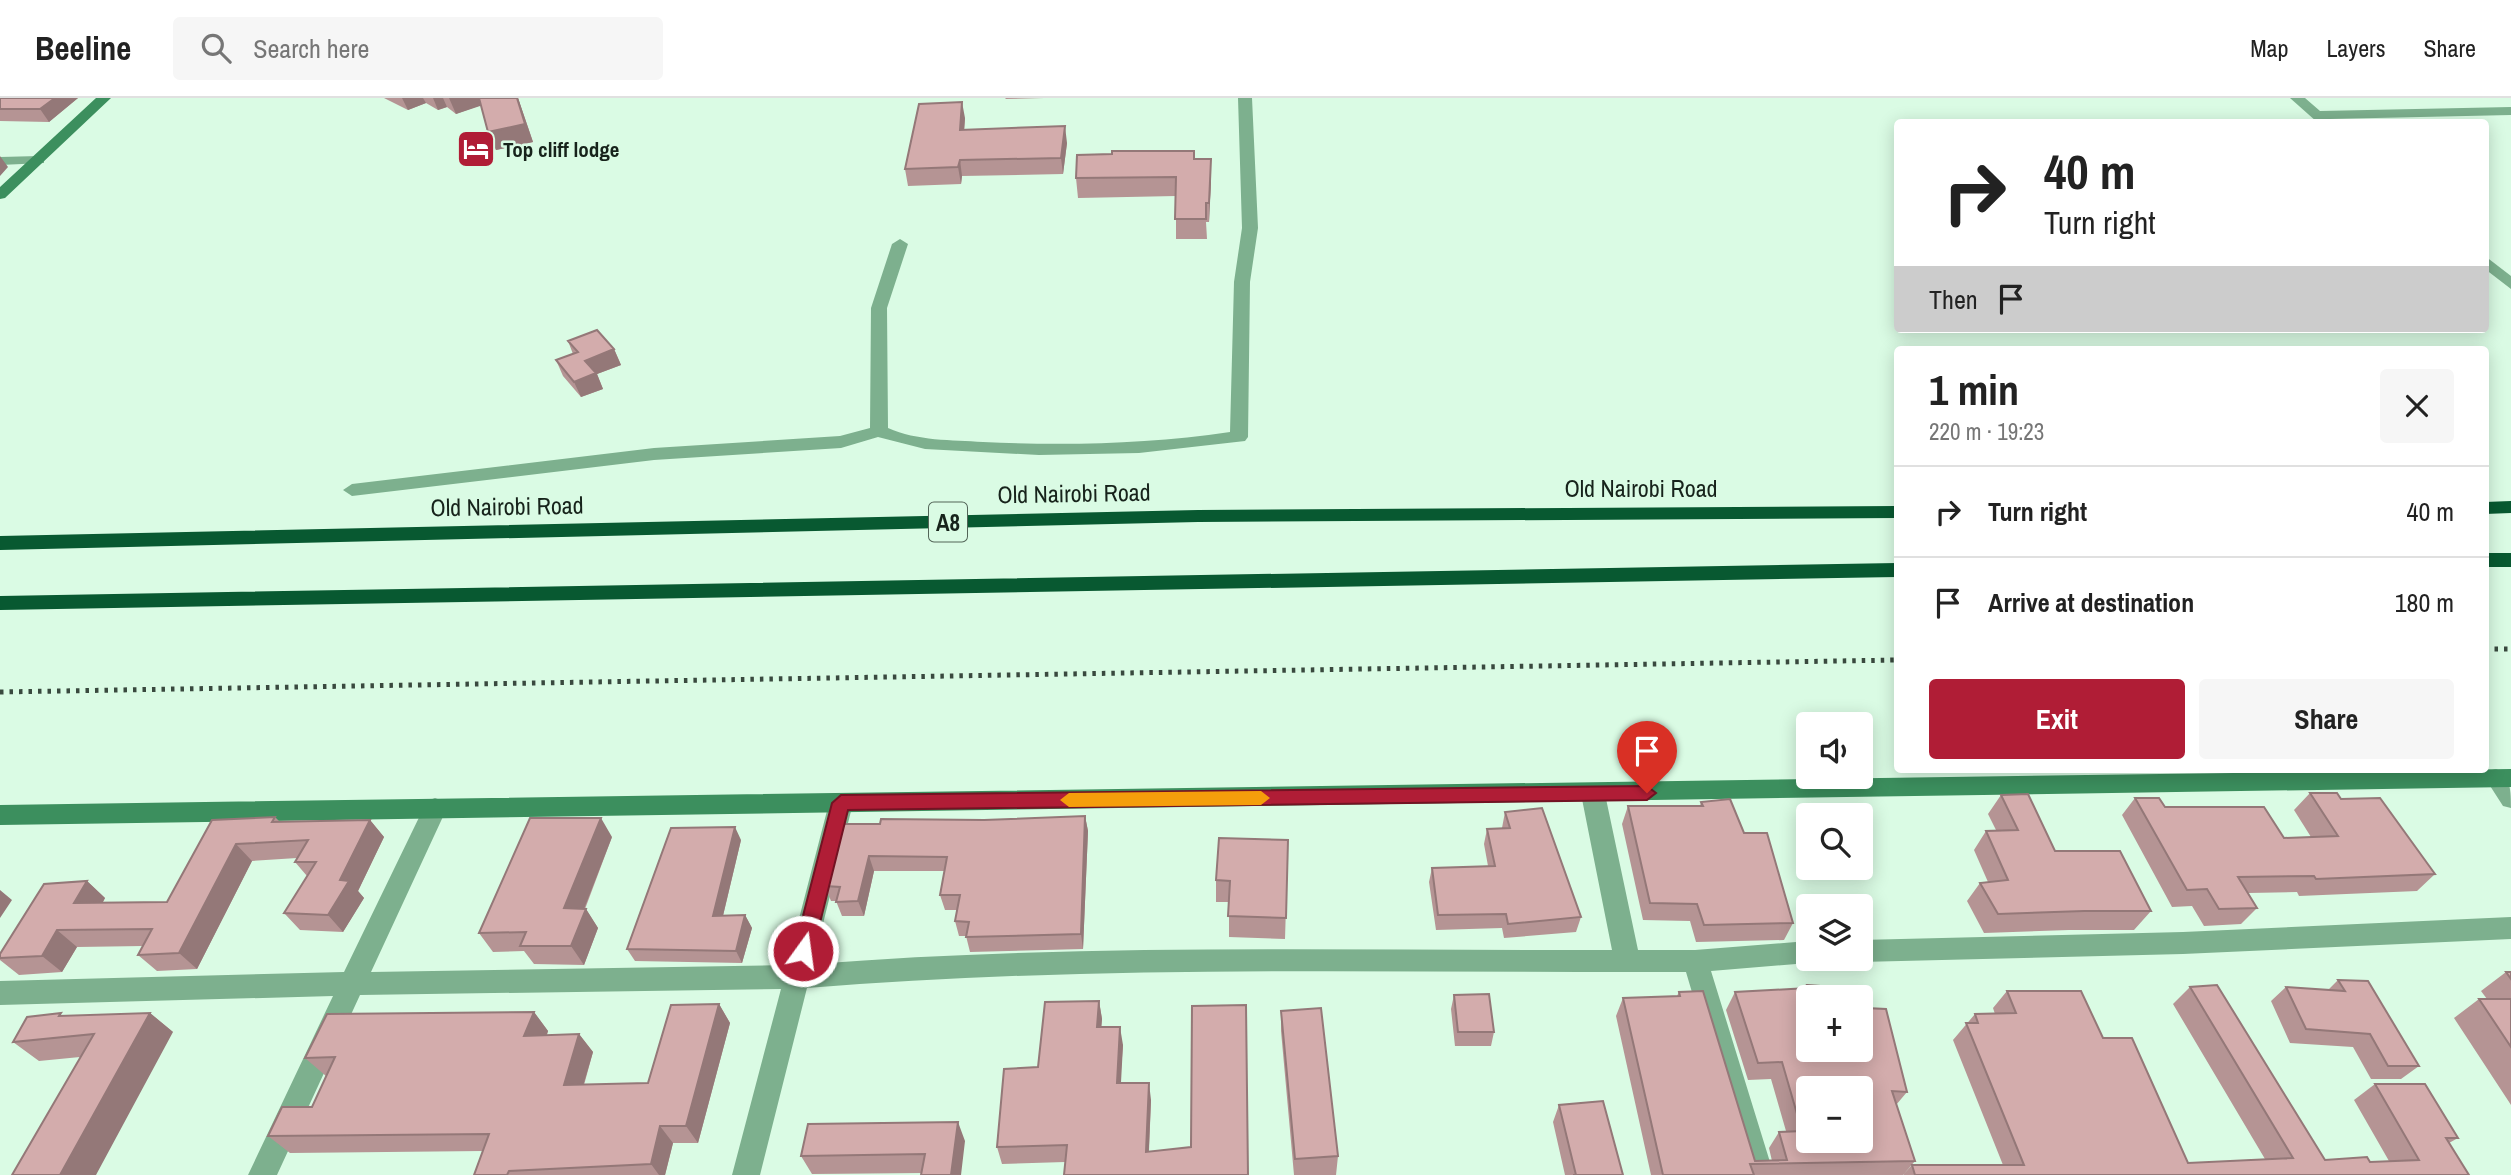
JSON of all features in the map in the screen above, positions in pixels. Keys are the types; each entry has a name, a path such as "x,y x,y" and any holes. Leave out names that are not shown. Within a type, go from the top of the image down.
{"highway":[{"path":"2489,508 2511,507"},
{"name":"Old Nairobi Road","path":"0,543 1184,517 1894,512"},
{"path":"2489,560 2511,560"},
{"path":"0,603 1894,570"}],"street":[{"path":"0,195 104,98"},
{"path":"352,490 654,454 841,442 879,431 900,442 1025,450 1179,447 1239,438 1242,282 1250,228 1245,98"},
{"path":"2297,98 2320,119 2511,111"},
{"path":"0,161 40,160"},
{"path":"879,431 879,308 900,244"},
{"path":"2489,265 2511,284"},
{"path":"0,815 1593,794 2112,782 2503,778 2511,799"},
{"path":"1593,794 1627,959"},
{"path":"746,1175 841,803"},
{"path":"262,1175 435,808"},
{"path":"1873,951 2183,943 2511,928"},
{"path":"0,993 578,978 797,977 923,967 1082,963 1627,959 1695,961 1796,953"},
{"path":"1695,961 1760,1175"}],"building":[{"path":"0,98 55,98 40,109 0,109"},
{"path":"479,98 517,98 525,124 488,132"},
{"path":"962,102 960,130 1065,126 1061,158 960,160 958,167 905,169 919,104"},
{"path":"1112,151 1194,151 1194,159 1211,159 1206,219 1175,219 1176,177 1076,178 1077,155 1112,154"},
{"path":"597,330 614,349 585,361 596,373 574,382 556,360 578,352 568,341"},
{"path":"2310,793 2337,793 2341,799 2380,798 2435,874 2316,879 2314,876 2238,877 2257,908 2219,909 2207,889 2187,890 2135,798 2159,798 2165,807 2264,807 2284,838 2338,836"},
{"path":"2028,794 2055,851 2120,851 2151,911 1998,914 1980,883 2008,880 1986,831 2018,830 2001,795"},
{"path":"1730,799 1744,833 1767,833 1793,923 1704,925 1697,904 1650,903 1628,806 1703,806 1701,802"},
{"path":"1542,808 1581,917 1508,924 1506,914 1438,915 1432,868 1495,866 1487,829 1510,828 1505,812"},
{"path":"1085,816 1081,934 966,937 969,922 955,921 960,895 940,895 947,857 869,856 858,901 836,902 840,887 825,886 841,824 880,824 881,819 984,820"},
{"path":"275,817 272,822 370,820 340,880 349,881 328,915 284,913 316,862 295,862 308,840 236,844 179,953 138,955 152,929 57,930 42,956 0,958 44,884 87,881 74,903 167,902 212,820"},
{"path":"530,818 601,818 564,908 586,909 571,946 520,946 526,932 479,933"},
{"path":"735,827 713,916 745,915 736,951 627,949 671,828"},
{"path":"1219,838 1288,840 1286,918 1228,916 1230,881 1216,880"},
{"path":"2338,980 2368,981 2419,1066 2388,1066 2370,1034 2306,1029 2286,987 2345,991"},
{"path":"2217,985 2325,1160 2367,1157 2370,1162 2419,1160 2375,1084 2425,1084 2458,1138 2446,1138 2469,1175 1915,1175 1912,1165 2024,1165 1966,1023 1978,1023 1975,1014 2016,1013 2007,991 2081,991 2103,1038 2132,1038 2188,1163 2293,1158 2190,987"},
{"path":"1796,989 1796,1062 1873,1062 1873,1008 1886,1009 1907,1092 1892,1091 1915,1161 1750,1164 1754,1175 1663,1175 1623,998 1680,996 1679,992 1703,991 1755,1161 1787,1160 1779,1132 1796,1131 1796,1153 1873,1153 1873,1076 1796,1076 1796,1110 1782,1062 1758,1063 1735,992"},
{"path":"1489,994 1494,1032 1458,1032 1454,995"},
{"path":"2479,999 2511,999 2511,1047"},
{"path":"1099,1001 1097,1027 1120,1027 1117,1083 1149,1083 1146,1152 1191,1147 1192,1006 1246,1005 1248,1175 1064,1175 1067,1145 997,1147 1004,1069 1038,1067 1045,1002"},
{"path":"719,1004 686,1126 660,1126 651,1164 474,1175 489,1134 268,1136 282,1107 312,1107 335,1057 305,1058 327,1014 534,1012 524,1036 579,1034 564,1085 648,1083 671,1005"},
{"path":"1321,1008 1338,1156 1295,1159 1281,1011"},
{"path":"61,1013 59,1016 150,1013 60,1175 12,1175 94,1034 13,1042 27,1017"},
{"path":"1603,1101 1623,1175 1576,1175 1559,1105"},
{"path":"958,1122 951,1175 921,1175 925,1154 801,1156 808,1124"}],"railway":[{"path":"2489,649 2511,649"},
{"path":"0,692 1894,660"}],"slow traffic":[{"path":"1069,800 1261,798"}],"place":[{"name":"Top cliff lodge","path":"476,149"}],"route":[{"path":"803,951 841,803 1647,793"}]}
